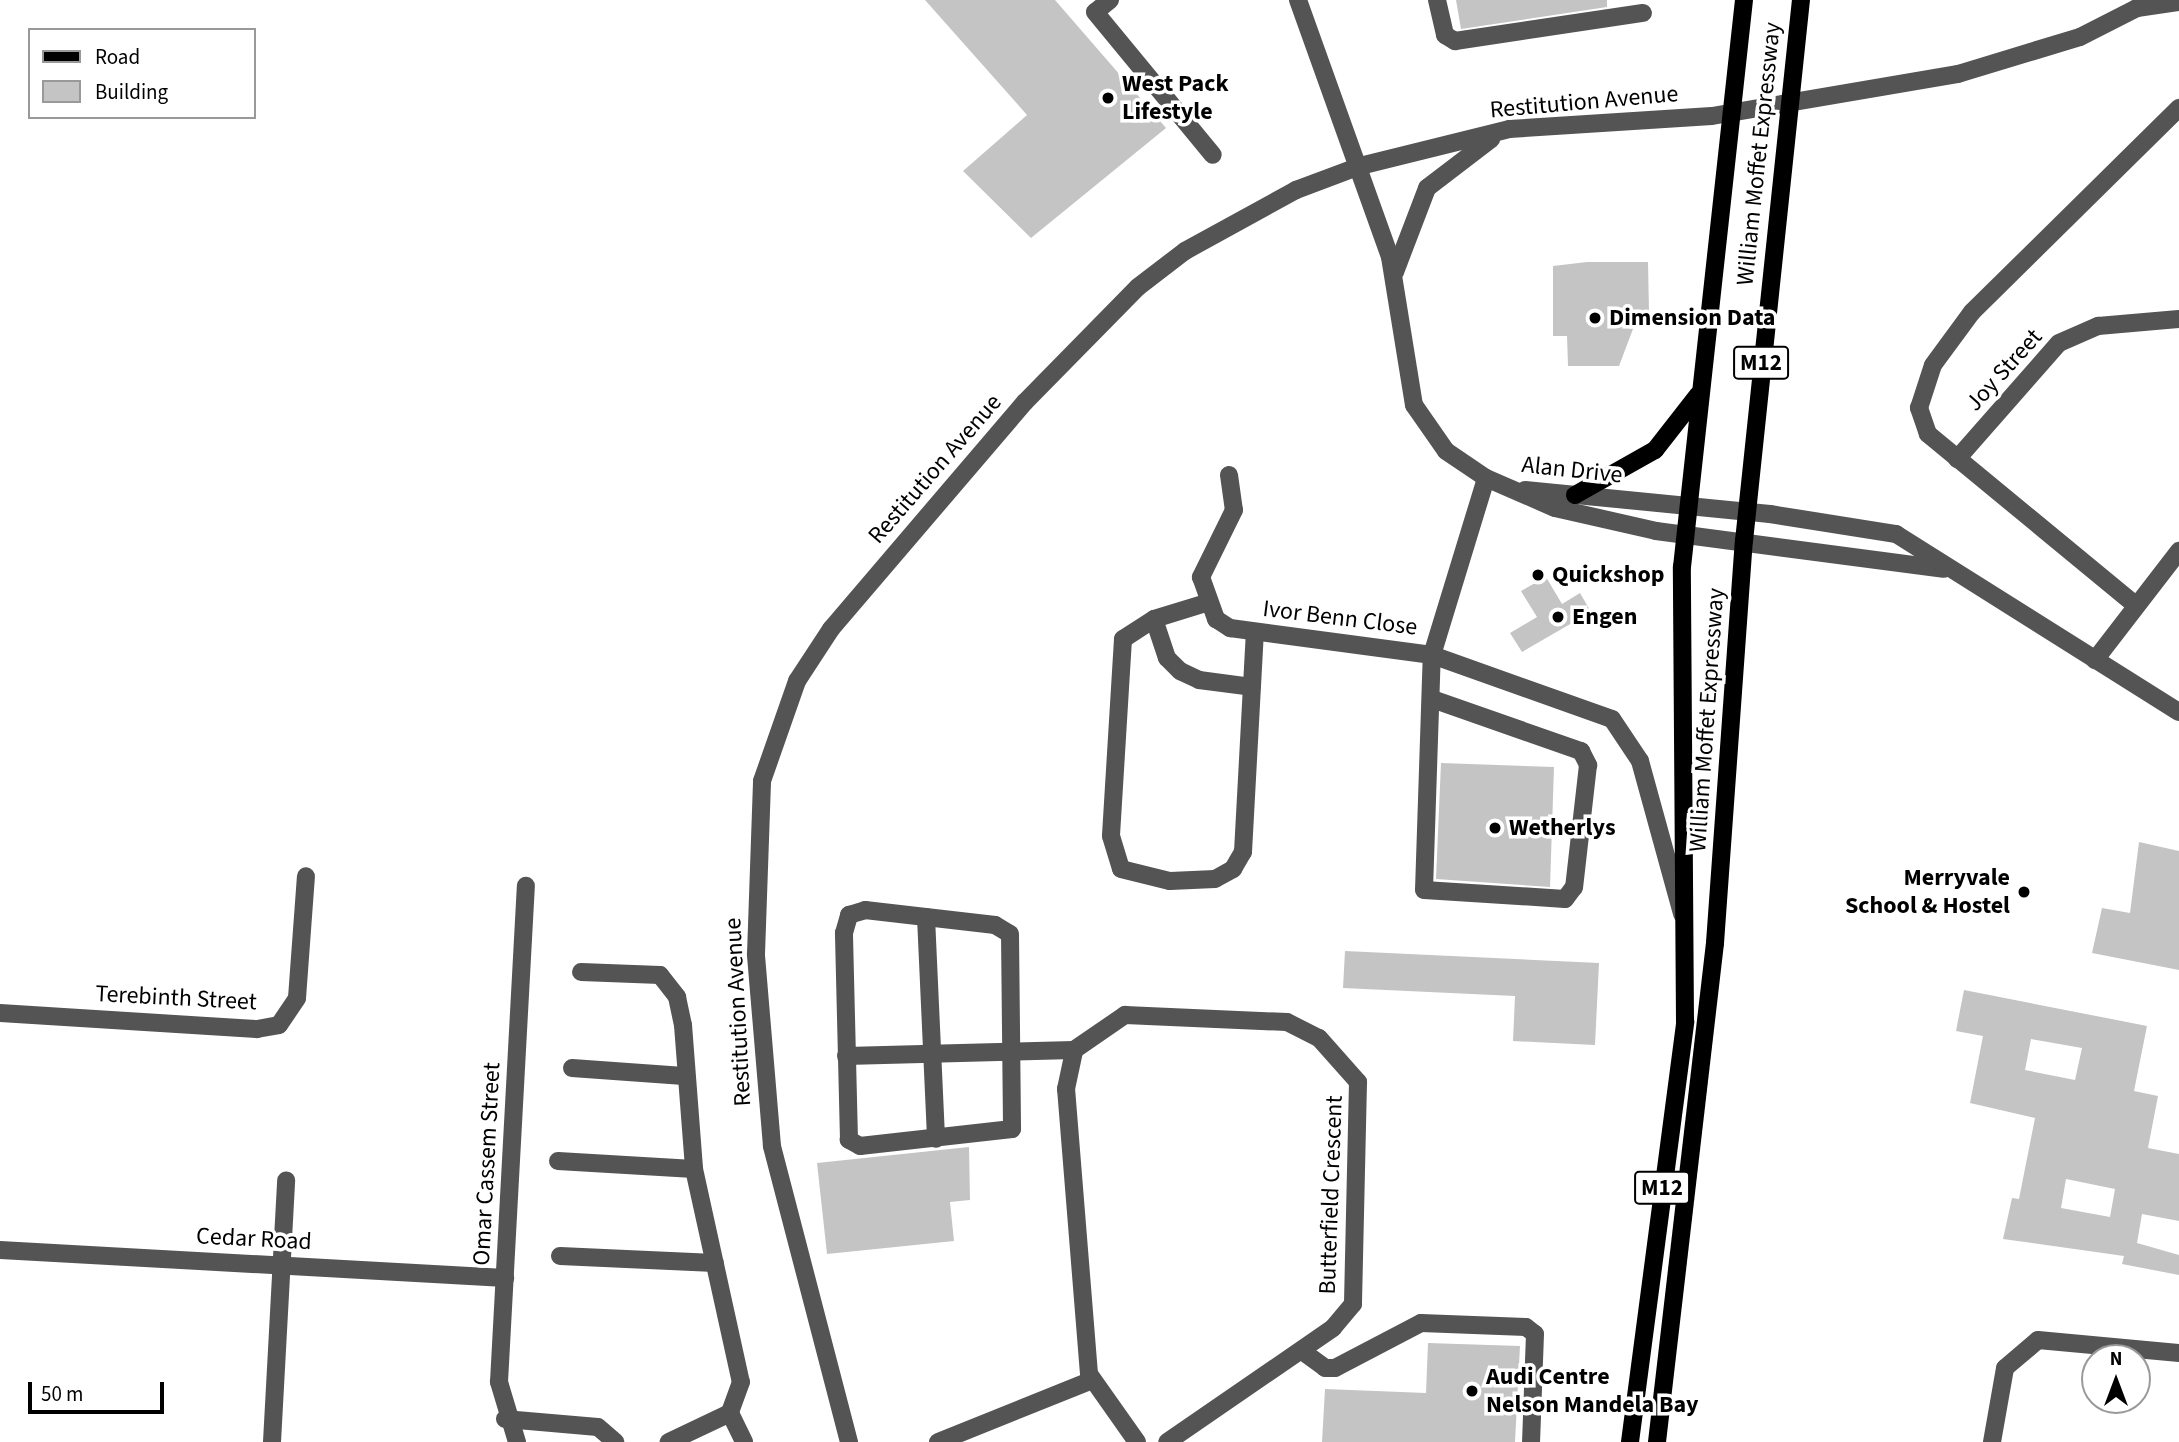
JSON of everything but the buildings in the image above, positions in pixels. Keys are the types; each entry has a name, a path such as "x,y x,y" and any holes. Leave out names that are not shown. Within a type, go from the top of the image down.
{"main road":[{"name":"William Moffet Expressway","path":"1630,1442 1685,1022 1688,934 1679,714 1685,534 1744,0"},
{"name":"William Moffet Expressway","path":"1657,1442 1715,943 1746,512 1801,0"},
{"path":"1575,495 1655,450 1700,392"}],"street":[{"path":"1110,0 1095,12 1213,155"},
{"path":"1298,0 1360,166 1393,276 1414,405 1440,446 1504,488"},
{"path":"1437,0 1445,35 1455,41 1643,13"},
{"name":"Restitution Avenue","path":"849,1442 788,1224 765,1087 757,820 780,724 797,681 831,629 1084,338 1185,251 1296,190 1360,166 1509,129 1712,116 2000,65 2137,8 2179,2"},
{"path":"2133,603 1928,434 1919,408 1922,387 1972,312 2179,108"},
{"path":"1393,276 1427,188 1463,155 1509,129"},
{"name":"Joy Street","path":"1957,459 2059,343 2098,326 2179,319"},
{"path":"1229,475 1236,503 1201,577 1206,603 1154,619 1124,639 1118,668 1111,836 1121,869 1170,881 1215,879 1233,869 1243,852 1255,632"},
{"name":"Ivor Benn Close","path":"1206,603 1222,624 1255,632 1432,655 1486,478"},
{"name":"Alan Drive","path":"1504,488 1555,508 1685,534 1944,569"},
{"name":"Alan Drive","path":"1504,488 1746,512 1896,534 1944,569 2179,712"},
{"path":"2095,660 2133,603 2179,551"},
{"path":"1154,619 1167,658 1180,671 1199,681 1252,687"},
{"path":"1435,700 1581,751 1588,765 1574,887 1565,899 1424,890 1435,700 1432,655 1621,726 1640,761 1688,934"},
{"name":"Terebinth Street","path":"0,1013 257,1029 279,1024 297,998 306,876"},
{"name":"Omar Cassem Street","path":"517,1442 505,1419 499,1382 526,886"},
{"path":"865,910 995,925 1010,934 1013,1051 1012,1129 936,1139 853,1144 846,1056 849,915 865,910"},
{"path":"926,917 936,1139"},
{"path":"581,971 648,972 669,983 683,1024 684,1076 694,1169 741,1382 730,1413 669,1442"},
{"name":"Butterfield Crescent","path":"1074,1050 1125,1015 1287,1022 1319,1038 1358,1082 1357,1290 1346,1317 1303,1351 1167,1442"},
{"path":"846,1056 1074,1050 1066,1088 1092,1380 1137,1442"},
{"path":"572,1068 684,1076"},
{"path":"558,1161 694,1169"},
{"path":"272,1442 286,1180"},
{"name":"Cedar Road","path":"0,1250 505,1278"},
{"path":"560,1256 715,1263"},
{"path":"1303,1351 1325,1368 1335,1368 1420,1322 1526,1327 1535,1334 1531,1442"},
{"path":"1992,1442 2004,1368 2038,1340 2179,1353"},
{"path":"938,1442 1092,1380"},
{"path":"730,1413 744,1442"},
{"path":"505,1419 598,1427 615,1442"}],"place":[{"name":"West Pack Lifestyle","path":"1108,98"},
{"name":"Dimension Data","path":"1595,318"},
{"name":"Quickshop","path":"1538,575"},
{"name":"Engen","path":"1558,617"},
{"name":"Wetherlys","path":"1495,828"},
{"name":"Merryvale School & Hostel","path":"2024,892"},
{"name":"Audi Centre Nelson Mandela Bay","path":"1472,1391"}]}
